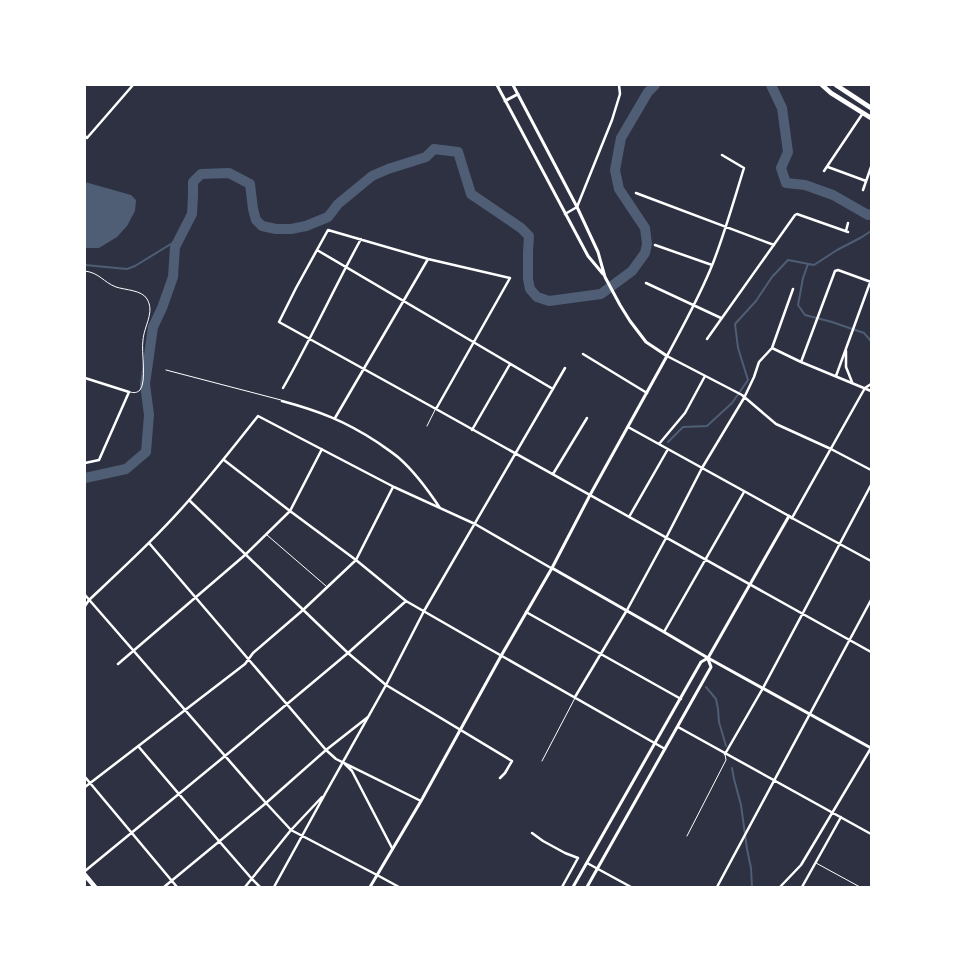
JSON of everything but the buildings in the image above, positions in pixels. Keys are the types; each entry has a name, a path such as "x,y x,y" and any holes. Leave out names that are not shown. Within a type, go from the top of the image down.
{"main road":[{"path":"822,85 831,93 871,118"},
{"path":"836,85 871,108"},
{"path":"85,875 95,887"}],"street":[{"path":"85,136 87,138 131,85"},
{"path":"497,85 588,256 605,277 630,321 646,342 667,356 743,397 776,424 871,470"},
{"path":"513,85 577,207 598,252 605,277"},
{"path":"565,214 577,207 612,120 620,94 619,85"},
{"path":"505,101 518,94"},
{"path":"824,171 863,113"},
{"path":"370,887 552,568 694,305 712,265 744,168 722,155"},
{"path":"828,167 866,181"},
{"path":"862,190 871,167"},
{"path":"636,193 774,245"},
{"path":"707,339 795,215 797,214 847,231 848,223"},
{"path":"436,409 510,278 428,259 328,230 279,322 871,652"},
{"path":"283,388 361,239"},
{"path":"655,245 712,265"},
{"path":"317,250 553,389"},
{"path":"335,418 428,259"},
{"path":"801,362 836,270 871,281 836,376"},
{"path":"646,283 722,318"},
{"path":"575,697 627,610 702,468 754,377 759,362 772,348 793,289"},
{"path":"772,348 871,392"},
{"path":"846,350 846,367 853,383"},
{"path":"583,354 647,393"},
{"path":"472,430 510,364"},
{"path":"274,887 386,685 424,611 566,368"},
{"path":"659,444 685,413 705,376"},
{"path":"85,378 129,392 99,460 85,463"},
{"path":"573,887 680,698 702,662 708,658 865,388 871,384"},
{"path":"282,400 335,418 357,429 398,457 420,480 440,509"},
{"path":"85,606 189,500 224,460 258,416 394,487 475,524 708,658 871,748 801,864 780,887"},
{"path":"552,474 587,418"},
{"path":"628,426 871,561"},
{"path":"118,664 132,650 246,555 290,511 322,449"},
{"path":"629,517 668,449"},
{"path":"224,460 356,560 406,601 666,749"},
{"path":"725,754 763,688 871,485"},
{"path":"85,787 245,664 253,654 356,560 394,487"},
{"path":"664,632 744,491"},
{"path":"189,500 348,653 386,685 512,761 500,778"},
{"path":"148,543 326,750 336,759 421,800"},
{"path":"85,595 291,830 399,887"},
{"path":"717,887 871,600"},
{"path":"85,871 348,653 406,601"},
{"path":"526,612 680,698"},
{"path":"587,887 711,667 708,658"},
{"path":"164,887 369,716"},
{"path":"678,727 871,834"},
{"path":"138,746 260,887"},
{"path":"343,762 352,771 392,848"},
{"path":"85,777 177,887"},
{"path":"245,887 291,830 324,794"},
{"path":"802,887 841,817"},
{"path":"532,833 558,849 578,858 562,887"},
{"path":"587,863 631,887"}],"lane":[{"path":"85,271 94,272 114,286 144,294 151,308 143,339 142,358 144,375 142,388 135,393 129,392"},
{"path":"166,370 282,400"},
{"path":"427,426 436,409"},
{"path":"266,534 327,587"},
{"path":"542,761 575,697"},
{"path":"687,836 726,760 725,754"},
{"path":"816,862 860,887"}],"water":[{"path":"85,182 131,195 136,200 135,211 127,226 117,237 99,248 85,248"}],"waterway":[{"path":"85,478 126,469 146,452 149,415 145,384 153,327 173,277 175,247 192,214 193,182 201,174 229,173 250,184 256,220 262,226 276,229 291,229 306,226 328,217 338,204 372,176 426,157 434,149 458,152 471,194 521,228 529,236 528,279 530,289 537,297 549,301 601,294 632,271 645,253 647,244 645,228 619,189 615,170 621,138 648,92 655,85"},
{"path":"771,85 782,108 788,152 781,168 786,183 805,185 833,195 868,215 871,214"},
{"path":"668,442 683,427 707,426 732,403 748,380 738,348 735,324 756,301 772,277 788,260 814,265 871,231"},
{"path":"85,265 127,269 179,239"},
{"path":"808,264 803,278 798,305 805,315 864,333 871,341"},
{"path":"706,687 716,699 719,722 726,746"},
{"path":"732,768 741,805 751,868 752,887"}]}
